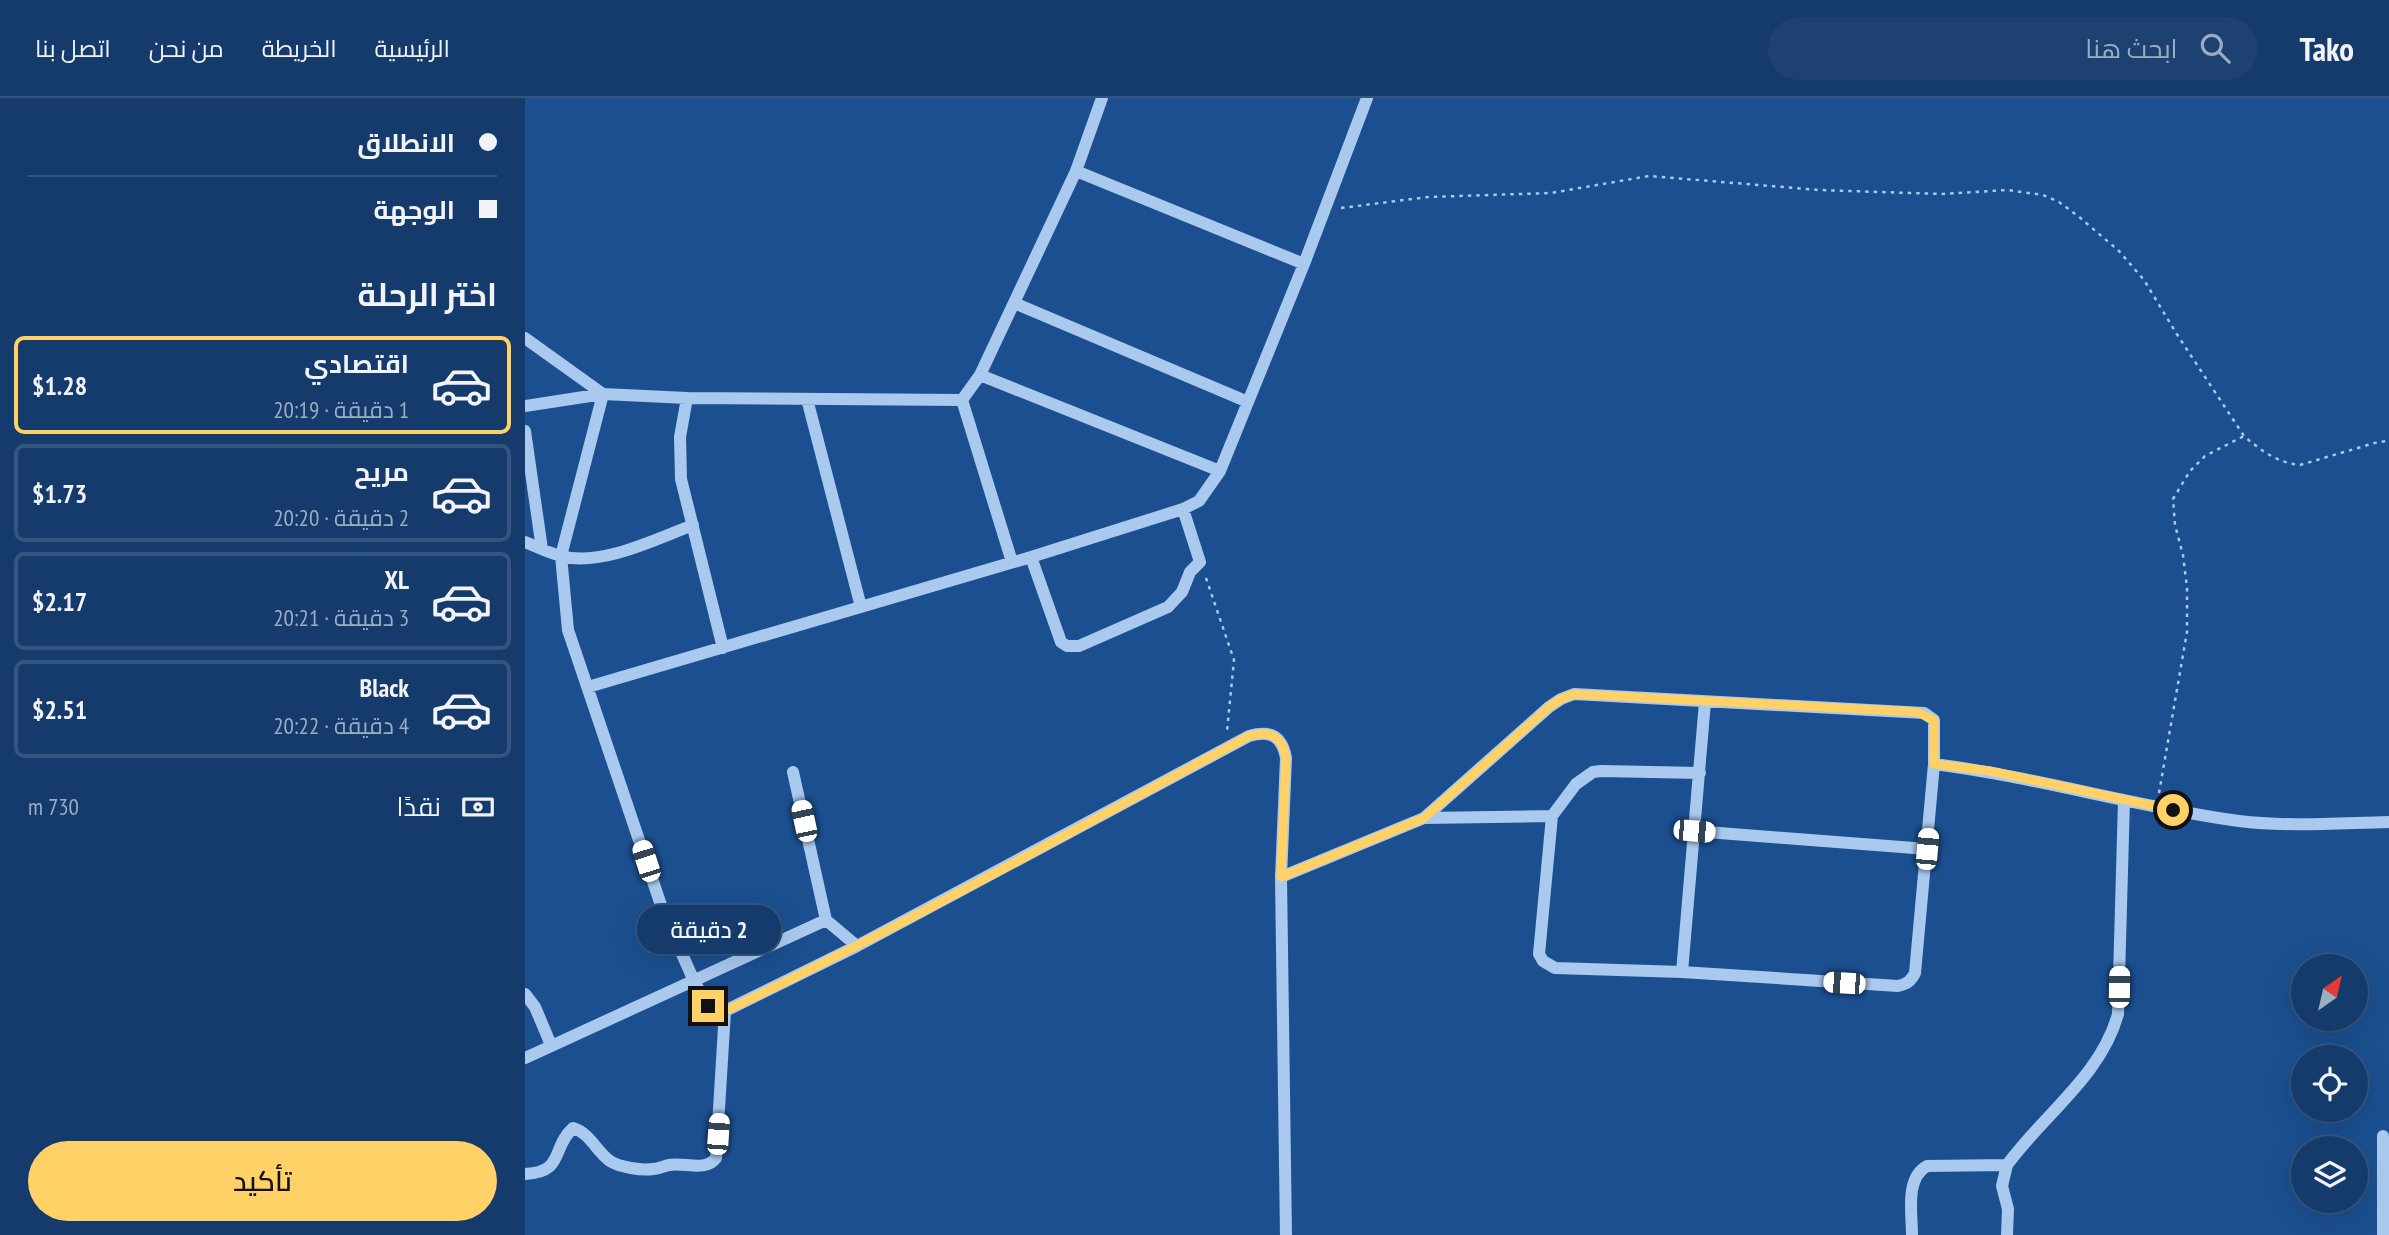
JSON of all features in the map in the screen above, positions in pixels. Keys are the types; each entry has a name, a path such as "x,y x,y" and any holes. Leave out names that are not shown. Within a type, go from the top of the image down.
{"street":[{"path":"962,400 980,374 1076,171 1102,98"},
{"path":"588,687 1031,557 1183,509 1199,501 1220,471 1304,264 1367,98"},
{"path":"1076,171 1304,264"},
{"path":"1014,303 1248,402"},
{"path":"525,338 603,394"},
{"path":"980,374 1220,471"},
{"path":"525,406 603,394 687,398 962,400"},
{"path":"603,394 561,556 568,630 663,911 694,981 708,1006 719,1012 857,946 1249,736 1263,733 1275,735 1282,743 1286,758 1281,877 1286,1235"},
{"path":"687,398 680,437 681,479 723,648"},
{"path":"807,399 861,607"},
{"path":"962,400 1012,562"},
{"path":"525,431 543,549"},
{"path":"1031,557 1061,642 1067,646 1079,646 1168,607 1182,593 1190,572 1201,562 1183,509"},
{"path":"525,542 575,559 614,553 693,525"},
{"path":"1281,877 1424,818 1561,699 1574,694 1924,713 1934,720 1934,764 1915,973 1907,984 1898,986 1682,972 1555,968 1543,961 1539,954 1552,816 1576,784 1593,772 1700,773"},
{"path":"1682,972 1705,702"},
{"path":"1934,764 1990,771 2157,807 2243,821 2389,822"},
{"path":"793,772 825,920 857,946"},
{"path":"2007,1235 2008,1209 2002,1186 2007,1165 2096,1063 2112,1034 2118,1014 2124,800"},
{"path":"1424,818 1552,816"},
{"path":"1694,831 1927,849"},
{"path":"525,1058 825,920"},
{"path":"525,994 535,1007 551,1045"},
{"path":"525,1174 551,1168 573,1128 585,1134 610,1161 618,1164 647,1170 668,1165 712,1164 716,1158 725,1011"},
{"path":"2383,1136 2383,1235"},
{"path":"1912,1235 1912,1188 1918,1171 1927,1166 2007,1165"}],"path":[{"path":"1324,211 1428,197 1551,193 1649,176 1819,190 1941,194 2007,190 2043,195 2059,202 2119,251 2144,280 2244,436 2273,457 2288,464 2300,465 2389,441"},
{"path":"2157,807 2187,632 2187,589 2173,499 2190,471 2205,456 2244,436"},
{"path":"1201,562 1234,660 1227,711 1226,748"}],"route":[{"path":"708,1006 719,1012 725,1011 787,981 1249,736 1263,733 1278,738 1286,758 1281,877 1424,818 1549,707 1574,694 1924,713 1934,720 1934,764 1990,771 2173,810"}]}
